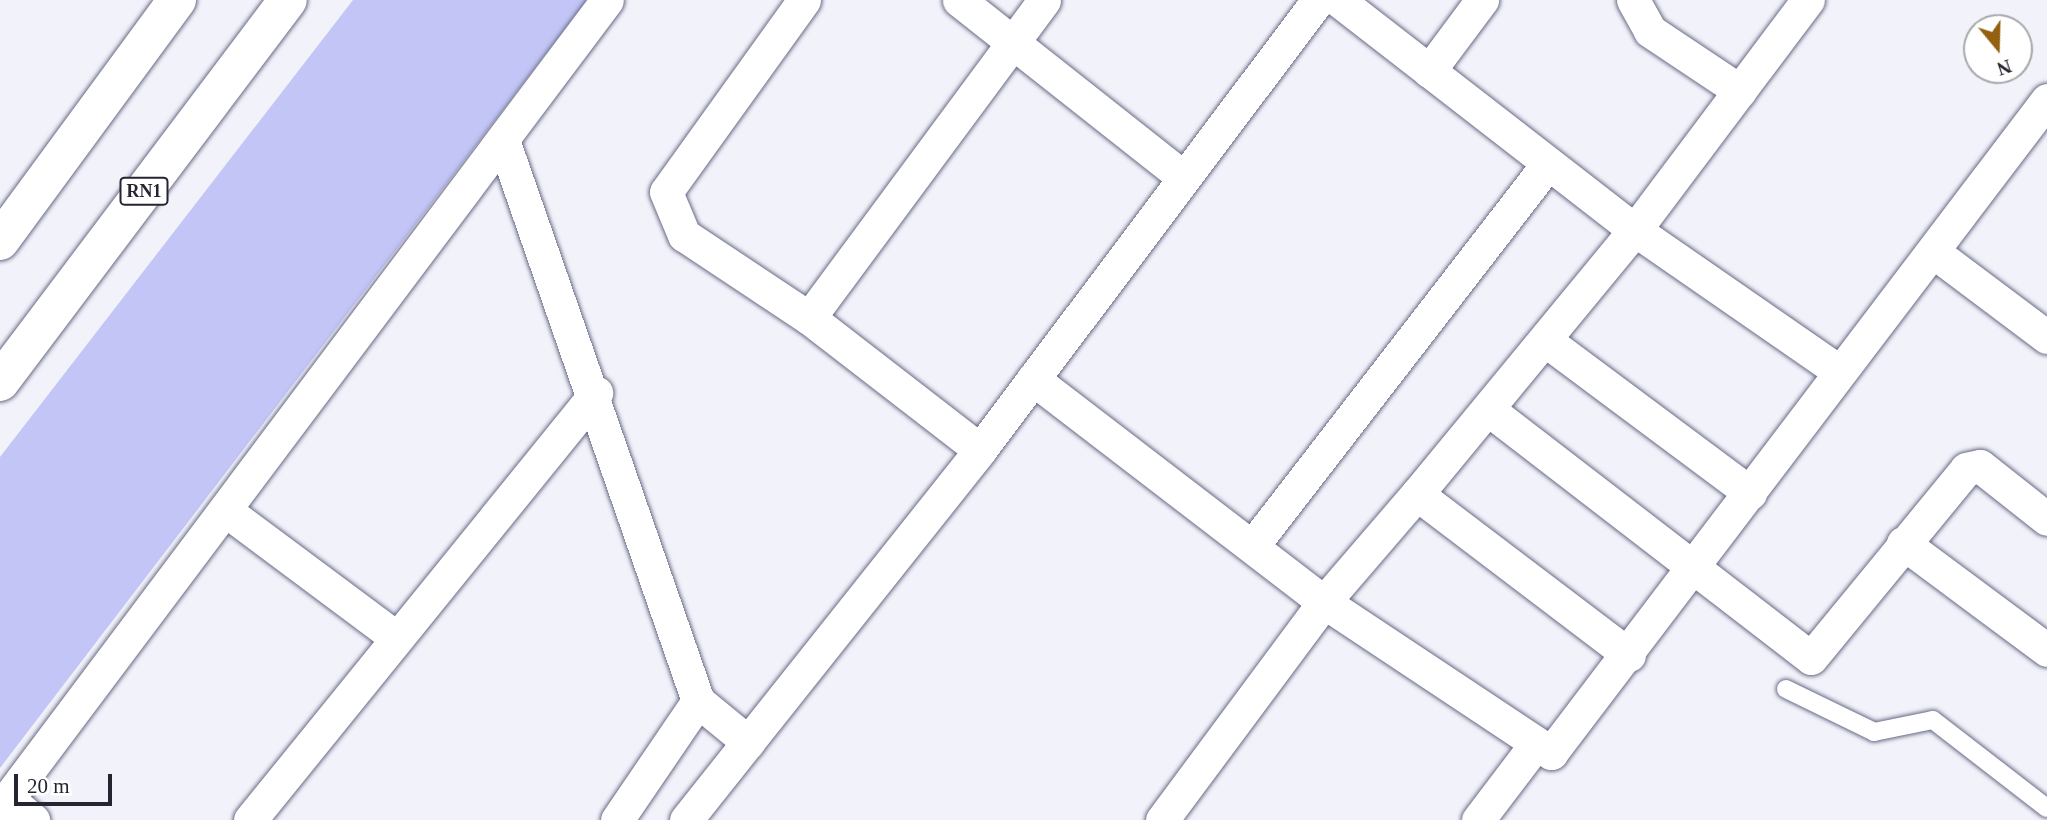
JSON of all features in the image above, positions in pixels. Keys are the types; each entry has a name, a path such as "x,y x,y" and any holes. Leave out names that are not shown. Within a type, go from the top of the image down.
{"highway":[{"path":"0,241 177,0"},
{"name":"RN1","path":"0,382 288,0"}],"street":[{"path":"33,820 4,804 607,0"},
{"path":"804,0 666,192 684,234 809,318 980,450"},
{"path":"960,0 1183,177"},
{"path":"809,318 1044,0"},
{"path":"686,820 980,450 1318,0"},
{"path":"1338,0 1635,230 1840,372"},
{"path":"1429,71 1482,0"},
{"path":"1633,0 1650,31 1740,91"},
{"path":"1162,820 1324,602 1489,410 1635,230 1808,0"},
{"path":"1033,379 1254,544 1324,602 1550,753 1629,655 1840,372 2043,113"},
{"path":"503,140 596,393 698,701 748,743"},
{"path":"1254,544 1548,164"},
{"path":"1935,253 2047,337"},
{"path":"1545,340 1750,492"},
{"path":"250,820 596,393"},
{"path":"1489,410 1811,657 1903,543 1972,466 1980,466 2047,519"},
{"path":"1417,494 1629,655"},
{"path":"225,510 397,638"},
{"path":"1903,543 2047,650"},
{"path":"617,820 698,701"},
{"path":"1478,820 1535,745"}],"lane":[{"path":"1786,689 1874,732 1933,720 2047,808"}],"shaded area":[{"path":"353,0 587,0 0,768 0,457"}]}
